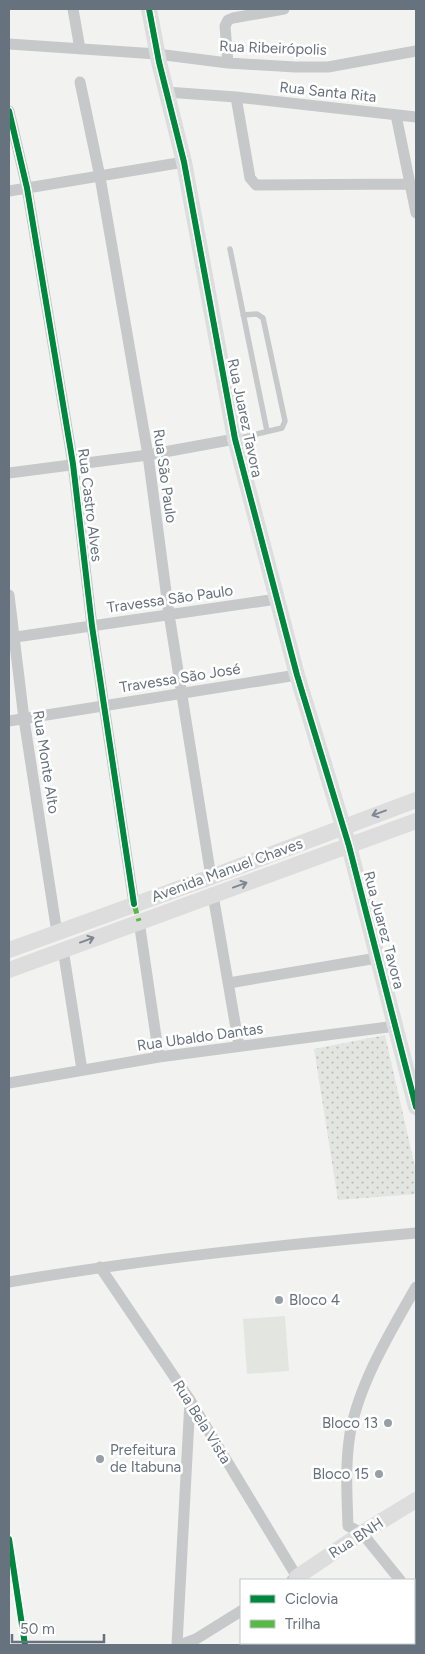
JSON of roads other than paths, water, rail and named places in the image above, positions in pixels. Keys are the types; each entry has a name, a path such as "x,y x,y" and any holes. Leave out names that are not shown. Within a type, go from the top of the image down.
{"street":[{"path":"73,9 80,49"},
{"name":"Rua Juarez Tavora","path":"150,9 158,58 184,162 235,439 297,675 349,846 416,1107"},
{"path":"228,63 225,26 228,20 284,9"},
{"name":"Rua Ribeirópolis","path":"9,44 80,49 158,58 295,67 328,66 416,51"},
{"name":"Rua São Paulo","path":"80,82 100,177 148,454 169,614 211,877"},
{"name":"Rua Santa Rita","path":"165,88 416,117"},
{"path":"236,97 250,178 256,185 261,187 410,184"},
{"name":"Rua Castro Alves","path":"9,111 27,188 73,464 92,626 134,904"},
{"path":"396,115 416,213"},
{"path":"9,191 184,162"},
{"path":"9,473 148,454 235,439"},
{"name":"Rua Monte Alto","path":"9,595 12,637 57,933"},
{"name":"Travessa São Paulo","path":"12,637 277,599"},
{"name":"Travessa São José","path":"9,721 297,675"},
{"name":"Avenida Manuel Chaves","path":"9,950 416,800"},
{"name":"Avenida Manuel Chaves","path":"9,970 416,821"},
{"path":"213,895 239,1046"},
{"path":"139,921 159,1057"},
{"path":"63,949 82,1070"},
{"path":"229,983 378,958"},
{"name":"Rua Ubaldo Dantas","path":"9,1083 159,1057 396,1026"},
{"path":"9,1282 100,1267 262,1247 416,1233"},
{"name":"Rua Bela Vista","path":"100,1267 190,1400 296,1579"},
{"path":"399,1579 362,1533 348,1526 347,1497 350,1434 363,1392 373,1368 416,1287"},
{"path":"190,1400 179,1645 199,1642 240,1612"},
{"name":"Rua BNH","path":"296,1579 362,1533 416,1500"}],"lane":[{"path":"230,249 267,431"},
{"path":"235,439 282,428 285,421 263,318 257,314 243,315"}],"place":[{"name":"Bloco 4","path":"279,1300"},
{"name":"Bloco 13","path":"388,1423"},
{"name":"Prefeitura de Itabuna","path":"100,1459"},
{"name":"Bloco 15","path":"379,1474"}]}
